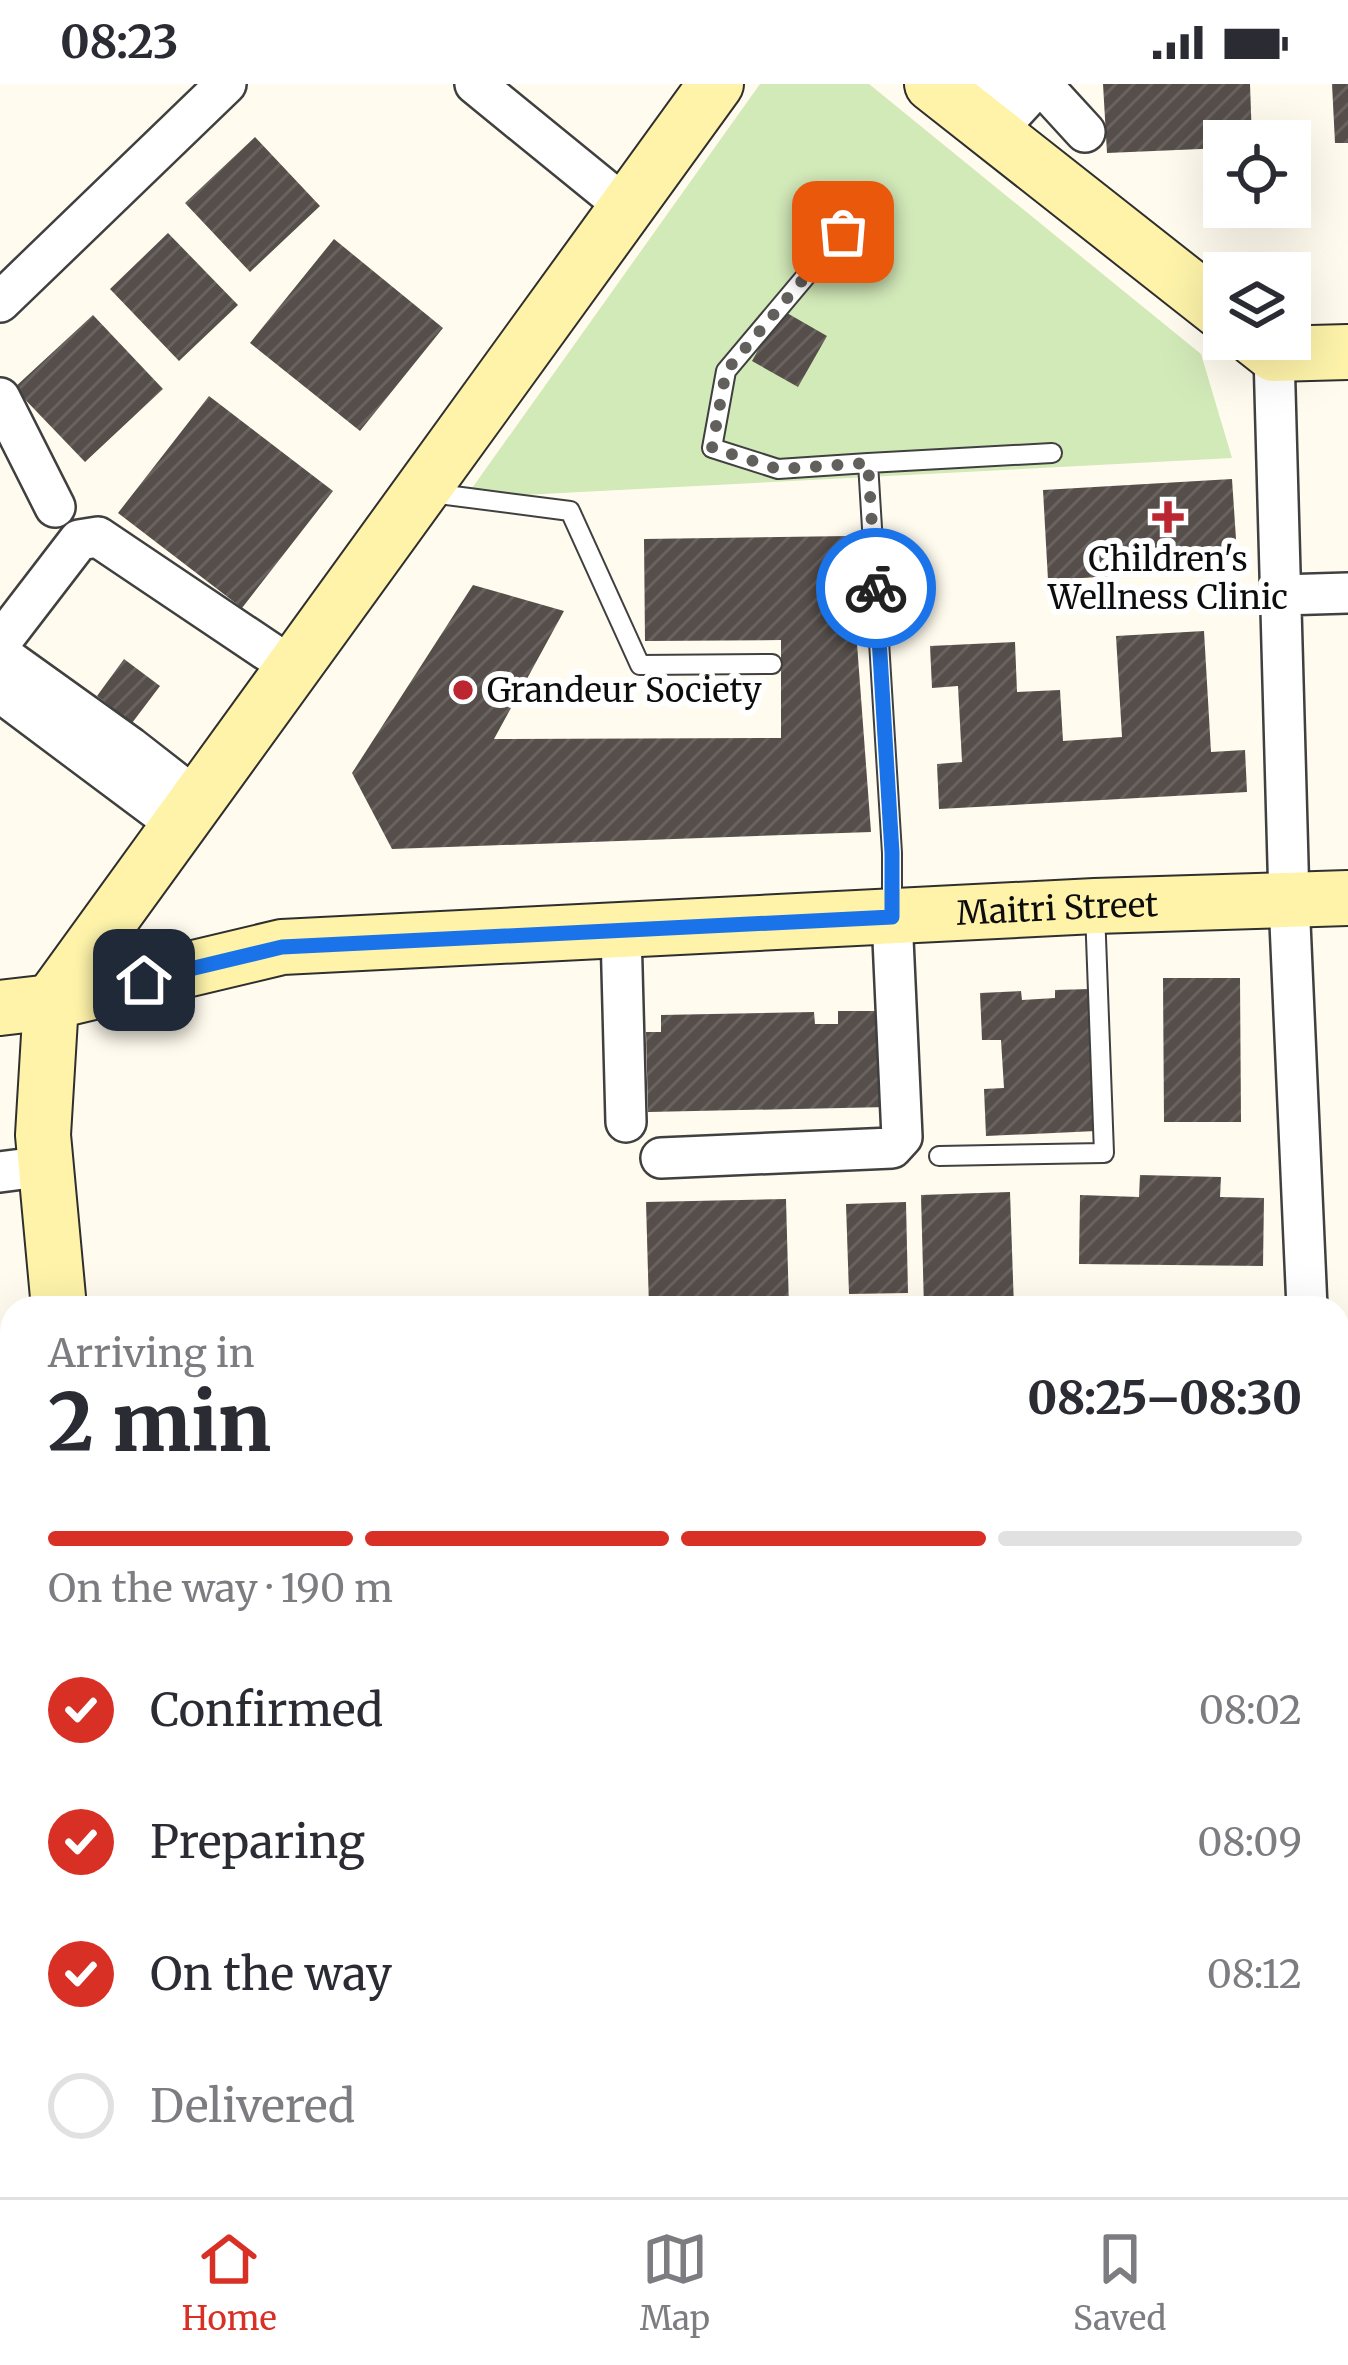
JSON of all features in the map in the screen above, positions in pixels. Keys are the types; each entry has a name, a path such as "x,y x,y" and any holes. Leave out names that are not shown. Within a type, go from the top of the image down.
{"street":[{"path":"0,302 226,84"},
{"path":"475,84 626,207"},
{"path":"56,1296 23,1169 44,1135 26,1005 188,813 716,84"},
{"path":"932,84 990,111 1203,296"},
{"path":"990,111 1040,84 1085,132"},
{"path":"1311,349 1348,352"},
{"path":"1266,360 1281,595 1306,1296"},
{"path":"0,398 55,508"},
{"path":"188,813 130,747 3,656 3,639 79,540 98,537 293,668"},
{"path":"1281,595 1348,593"},
{"path":"0,692 188,813"},
{"name":"Maitri Street","path":"26,1005 282,947 1095,906 1348,898"},
{"path":"661,1158 892,1148 902,1137 892,917"},
{"path":"622,931 626,1122"}],"lane":[{"path":"843,232 726,371 712,448 778,469 1052,453"},
{"path":"868,463 892,917"},
{"path":"421,492 570,511 640,665 772,664"},
{"path":"938,1156 1104,1153 1095,906"}],"green space":[{"path":"760,84 869,84 1201,354 1232,458 465,498"}],"building":[{"path":"1103,84 1250,84 1251,120 1203,120 1203,149 1107,153"},
{"path":"1332,84 1348,84 1348,143 1335,143"},
{"path":"255,137 320,206 250,272 185,203"},
{"path":"168,233 238,305 179,361 110,289"},
{"path":"334,239 443,328 360,431 250,343"},
{"path":"780,309 827,336 798,387 752,361"},
{"path":"93,315 163,389 85,462 14,388"},
{"path":"209,396 333,491 242,608 118,513"},
{"path":"1232,479 1238,569 1048,580 1043,490"},
{"name":"Grandeur Society","path":"849,536 871,832 392,849 352,773 473,585 564,611 494,739 781,738 781,640 645,641 644,539"},
{"path":"1204,631 1211,752 1245,750 1247,792 939,809 937,764 962,762 958,686 932,688 930,646 1015,642 1017,692 1060,690 1063,741 1122,737 1116,636"},
{"path":"124,659 160,686 132,723 97,696"},
{"path":"1163,978 1240,978 1241,1122 1164,1122"},
{"path":"1090,989 1096,1131 986,1136 984,1089 1004,1088 1001,1040 982,1040 980,993 1021,991 1022,1000 1055,998 1055,990"},
{"path":"838,1011 885,1011 888,1107 648,1112 646,1032 661,1032 661,1015 814,1012 815,1024 838,1024"},
{"path":"1140,1175 1221,1177 1220,1197 1264,1198 1263,1266 1079,1264 1080,1195 1139,1197"},
{"path":"1010,1192 1014,1296 924,1296 921,1195"},
{"path":"786,1199 789,1296 649,1296 646,1202"},
{"path":"906,1202 908,1293 849,1294 846,1204"}],"way so far":[{"path":"843,232 726,371 712,448 778,469 868,463 876,588"}],"place":[{"name":"Children's Wellness Clinic","path":"1168,517"},
{"name":"Grandeur Society","path":"463,690"}],"route":[{"path":"144,980 282,947 892,917 876,588"}]}
